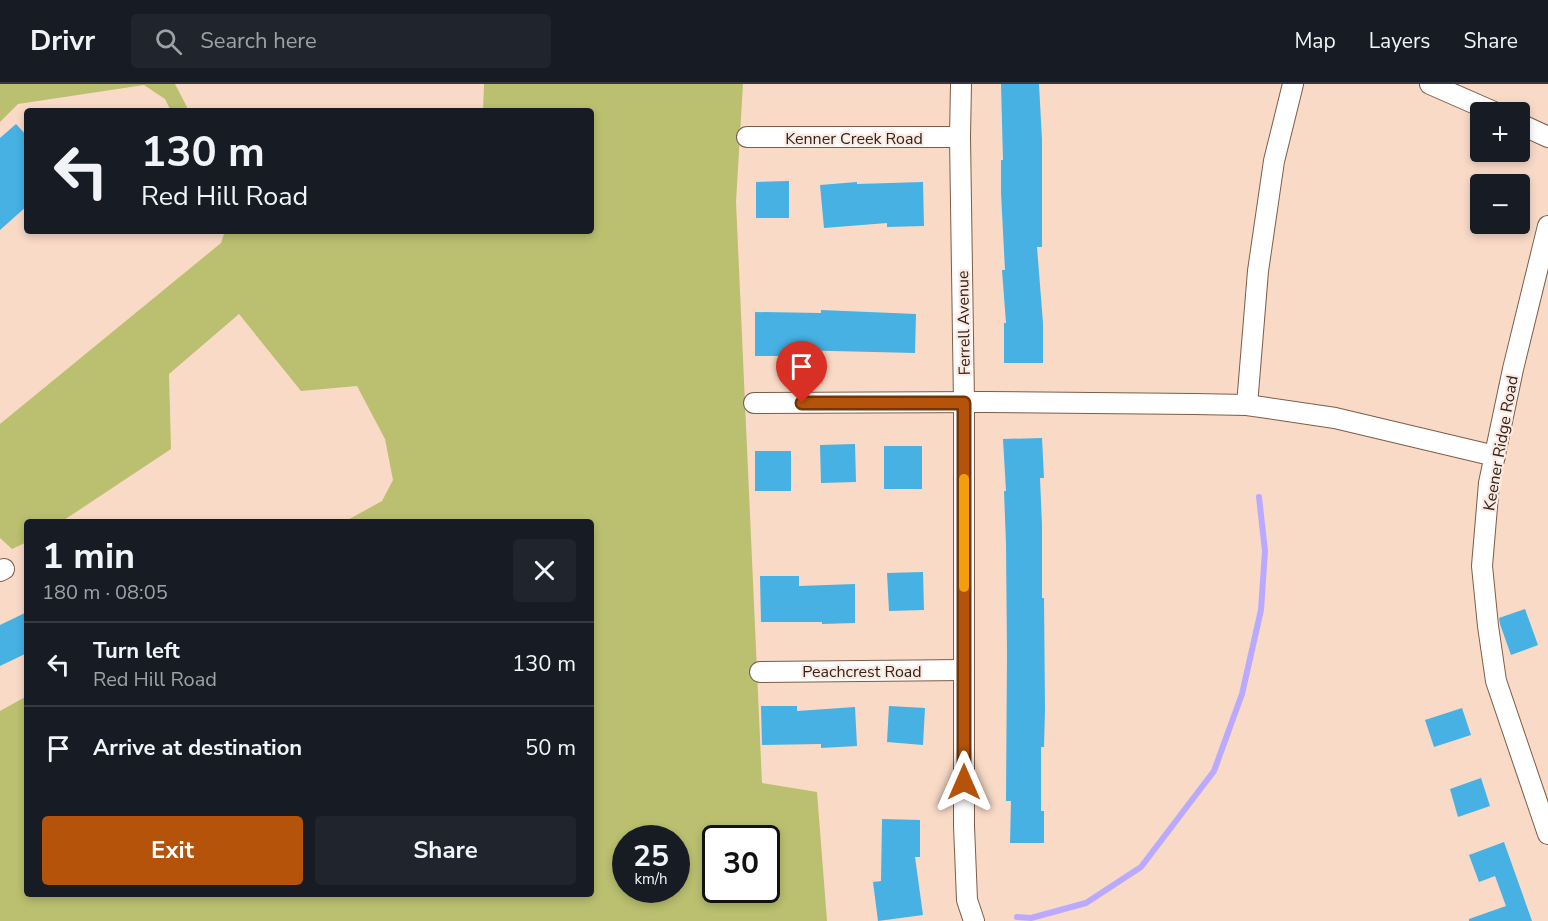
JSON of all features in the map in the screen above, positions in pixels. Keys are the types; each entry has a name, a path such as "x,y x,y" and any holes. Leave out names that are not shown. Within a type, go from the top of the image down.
{"street":[{"name":"Ferrell Avenue","path":"961,84 964,826 967,900 974,921"},
{"path":"1247,405 1258,271 1274,161 1293,84"},
{"path":"1430,84 1471,102"},
{"path":"1530,129 1548,137"},
{"name":"Kenner Creek Road","path":"747,138 960,137"},
{"name":"Keener Ridge Road","path":"1548,226 1495,456 1482,566 1496,681 1548,834"},
{"path":"754,403 1247,405 1335,418 1495,456"},
{"name":"Peachcrest Road","path":"760,672 964,670"}],"green space":[{"path":"0,84 175,84 187,108 170,108 165,99 144,85 18,104 0,122"},
{"path":"484,84 743,84 736,202 762,783 817,792 827,921 0,921 0,711 24,698 24,897 594,897 594,519 349,519 382,501 393,480 385,439 357,386 301,391 239,314 169,374 171,449 66,519 24,519 24,543 12,549 0,538 0,424 221,243 224,234 594,234 594,108 483,108"}],"building":[{"path":"1001,84 1039,84 1042,140 1042,247 1037,247 1043,323 1043,363 1004,363 1004,323 1006,323 1002,270 1005,270 1001,193 1001,160 1003,160"},
{"path":"16,124 24,133 24,209 0,230 0,138"},
{"path":"789,181 789,218 756,218 756,182"},
{"path":"857,182 857,184 923,182 924,226 887,227 887,223 824,228 820,185"},
{"path":"821,310 916,314 915,353 791,350 791,356 755,356 755,312 821,313"},
{"path":"1042,438 1044,478 1040,478 1045,709 1044,747 1041,747 1041,811 1044,811 1044,843 1010,843 1011,801 1006,801 1007,653 1004,491 1006,491 1003,439"},
{"path":"855,444 856,482 821,483 820,445"},
{"path":"884,446 922,446 922,489 884,489"},
{"path":"755,451 791,451 791,491 755,491"},
{"path":"923,572 924,610 889,611 887,573"},
{"path":"760,576 799,576 799,586 855,584 855,623 761,622"},
{"path":"1525,609 1538,645 1511,655 1499,618"},
{"path":"24,613 24,654 0,666 0,625"},
{"path":"761,706 797,706 797,711 855,707 857,746 821,748 821,744 762,745"},
{"path":"889,706 925,708 923,745 887,742"},
{"path":"1462,708 1471,735 1434,747 1425,720"},
{"path":"1481,778 1490,806 1458,817 1450,789"},
{"path":"882,819 920,820 920,857 915,857 923,915 878,921 873,882 881,881"},
{"path":"1504,842 1532,921 1469,921 1469,919 1506,906 1495,876 1479,882 1469,855"}],"waterway":[{"path":"1017,917 1031,918 1086,903 1141,867 1214,771 1242,694 1261,610 1265,551 1259,497"}],"slow traffic":[{"path":"964,479 964,587"}],"route":[{"path":"802,403 964,403 964,782"}]}
